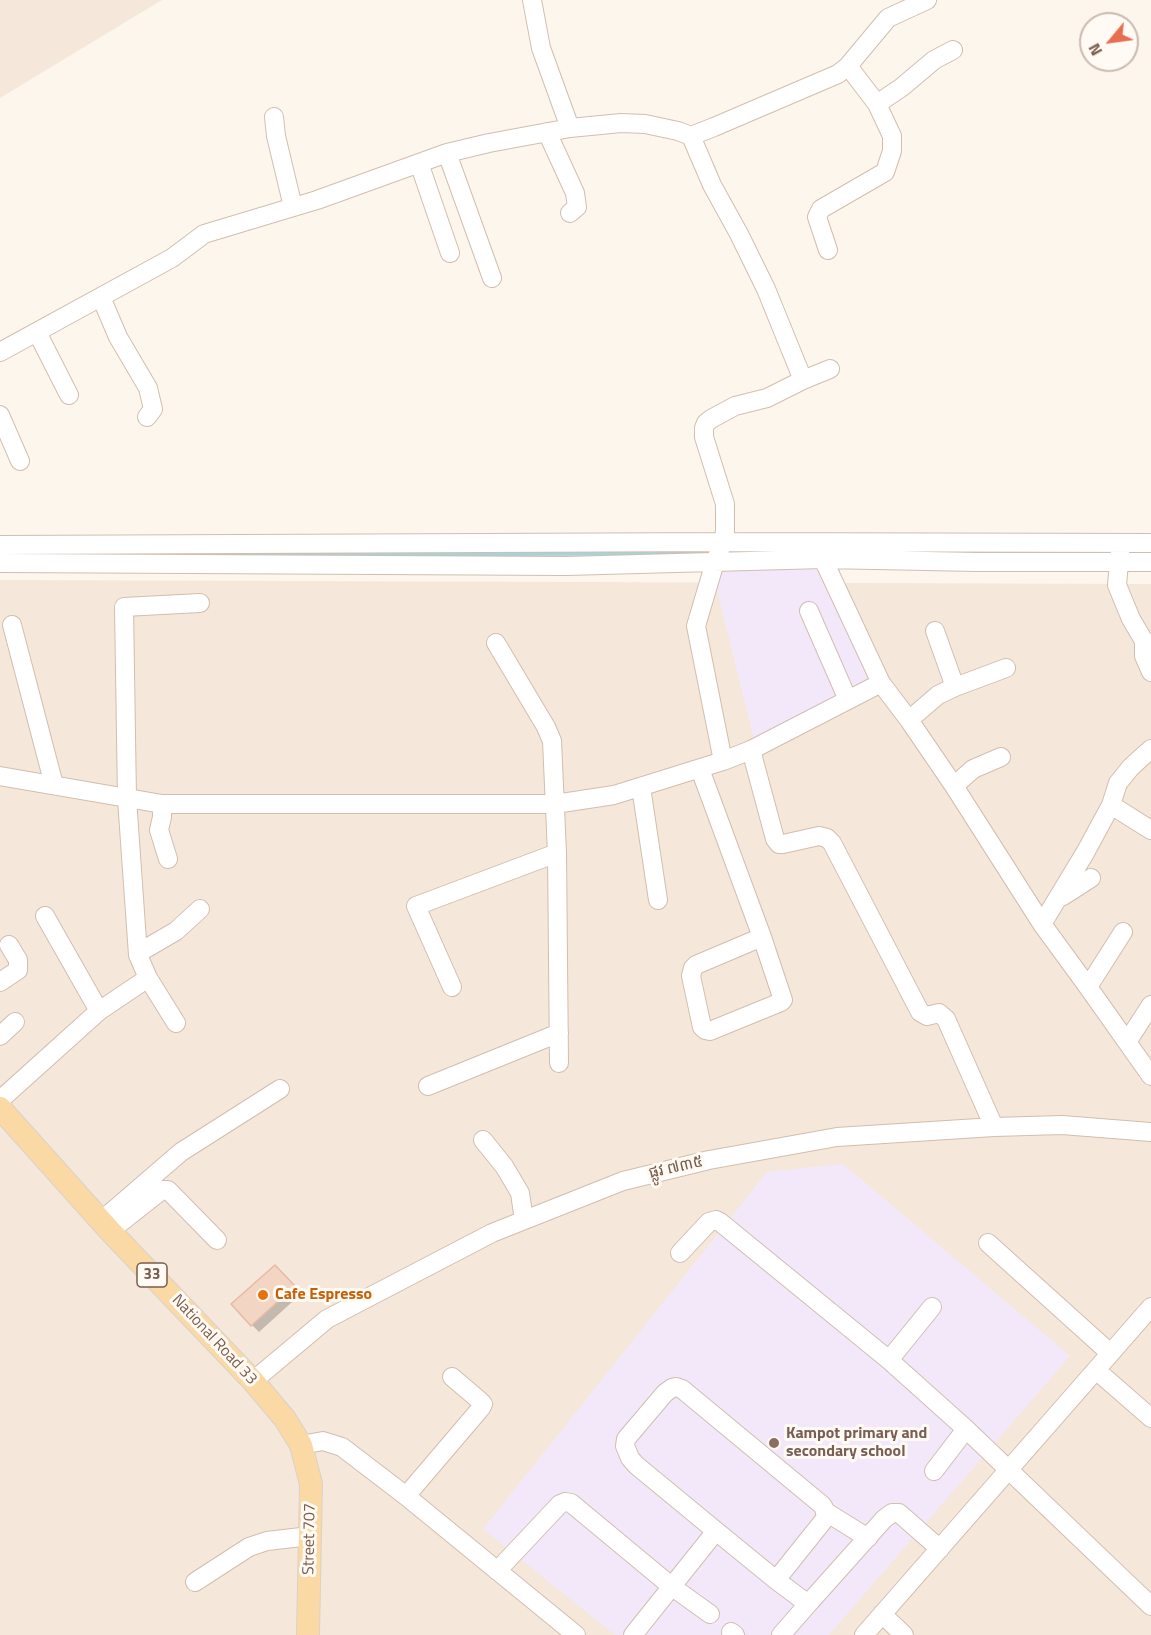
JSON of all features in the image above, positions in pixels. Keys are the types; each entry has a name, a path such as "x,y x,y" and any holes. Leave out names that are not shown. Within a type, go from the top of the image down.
{"main road":[{"name":"National Road 33","path":"0,1108 106,1226 253,1381 285,1419 301,1445"},
{"name":"Street 707","path":"301,1445 311,1484 308,1635"}],"street":[{"path":"532,0 541,48 570,128"},
{"path":"0,352 172,258 204,234 293,207 447,153 570,128 621,123 645,124 691,136 838,74 848,66 888,18 927,0"},
{"path":"877,104 902,87 934,60 953,50"},
{"path":"828,250 817,217 821,209 885,172 892,151 892,136 877,104 848,66"},
{"path":"274,117 276,136 293,207"},
{"path":"547,132 575,193 577,207 570,213"},
{"path":"691,136 712,185 766,289 803,380"},
{"path":"447,153 492,278"},
{"path":"419,163 450,253"},
{"path":"101,297 118,337 148,388 153,408 147,417"},
{"path":"37,332 69,394"},
{"path":"723,761 696,626 725,531 725,504 704,437 704,428 711,418 735,406 767,398 830,369"},
{"path":"0,415 20,461"},
{"path":"1121,542 1117,585 1131,619 1148,642 1144,656 1151,672"},
{"path":"0,545 1151,543"},
{"path":"823,559 881,683 954,786 1042,924 1151,1076"},
{"path":"0,563 566,566 823,559 1151,562"},
{"path":"176,1023 148,978 138,955 127,799 124,607 200,603"},
{"path":"809,611 848,700"},
{"path":"12,625 54,785"},
{"path":"935,631 955,687"},
{"path":"496,643 552,741 557,853 559,1063"},
{"path":"909,720 938,695 1006,668"},
{"path":"0,776 162,804 555,804 614,795 723,761 751,750 881,683"},
{"path":"1042,924 1111,805 1118,783 1131,767 1151,749"},
{"path":"751,750 775,839 779,844 783,844 819,836 827,838 832,843 920,1012 927,1016 939,1012 946,1019 994,1127"},
{"path":"954,786 973,769 1000,757"},
{"path":"700,769 762,937 783,1000 710,1031 705,1030 702,1027 691,975 693,968 762,937"},
{"path":"641,787 658,900"},
{"path":"162,804 159,830 168,859"},
{"path":"1111,805 1151,830"},
{"path":"452,987 416,906 557,853"},
{"path":"1059,895 1063,896 1091,878"},
{"path":"138,955 176,931 200,909"},
{"path":"45,916 99,1011"},
{"path":"1088,987 1123,932"},
{"path":"0,982 18,970 18,960 9,945"},
{"path":"0,1100 99,1011 148,978"},
{"path":"1127,1042 1151,1005"},
{"path":"0,1036 15,1022"},
{"path":"428,1086 559,1033"},
{"path":"106,1226 181,1152 280,1089"},
{"name":"ផ្លូវ ៧៣៥","path":"253,1381 327,1319 492,1233 623,1181 709,1161 837,1137 1062,1125 1151,1132"},
{"path":"483,1140 504,1166 520,1193 524,1220"},
{"path":"106,1226 162,1190 168,1190 216,1240"},
{"path":"680,1253 710,1222 718,1220 889,1360 1009,1469 1151,1605"},
{"path":"988,1243 1110,1353"},
{"path":"889,1360 932,1307"},
{"path":"864,1635 1151,1307"},
{"path":"1096,1370 1151,1418"},
{"path":"406,1496 483,1404 452,1377"},
{"path":"808,1604 636,1465 627,1453 626,1439 630,1432 672,1388 682,1389 822,1505 826,1512 868,1538"},
{"path":"934,1471 966,1429"},
{"path":"301,1445 322,1441 342,1447 406,1496 576,1635"},
{"path":"497,1571 560,1504 571,1503 671,1586 710,1614"},
{"path":"776,1580 824,1520 826,1512"},
{"path":"781,1635 884,1519 892,1513 899,1513 940,1548"},
{"path":"633,1635 716,1531"},
{"path":"195,1582 249,1547 267,1540 310,1536"},
{"path":"882,1614 904,1635"}],"shaded area":[{"path":"0,0 162,0 0,98"},
{"path":"814,563 871,685 755,743 716,586 723,566"},
{"path":"0,580 1151,584 1151,1635 0,1635"},
{"name":"Kampot primary and secondary school","path":"843,1164 1070,1356 829,1635 615,1635 483,1529 767,1172"}],"building":[{"name":"Cafe Espresso","path":"275,1265 295,1286 251,1326 231,1304"}],"waterway":[{"path":"189,555 708,553"}],"place":[{"name":"Cafe Espresso","path":"263,1295"},
{"name":"Kampot primary and secondary school","path":"774,1443"}]}
